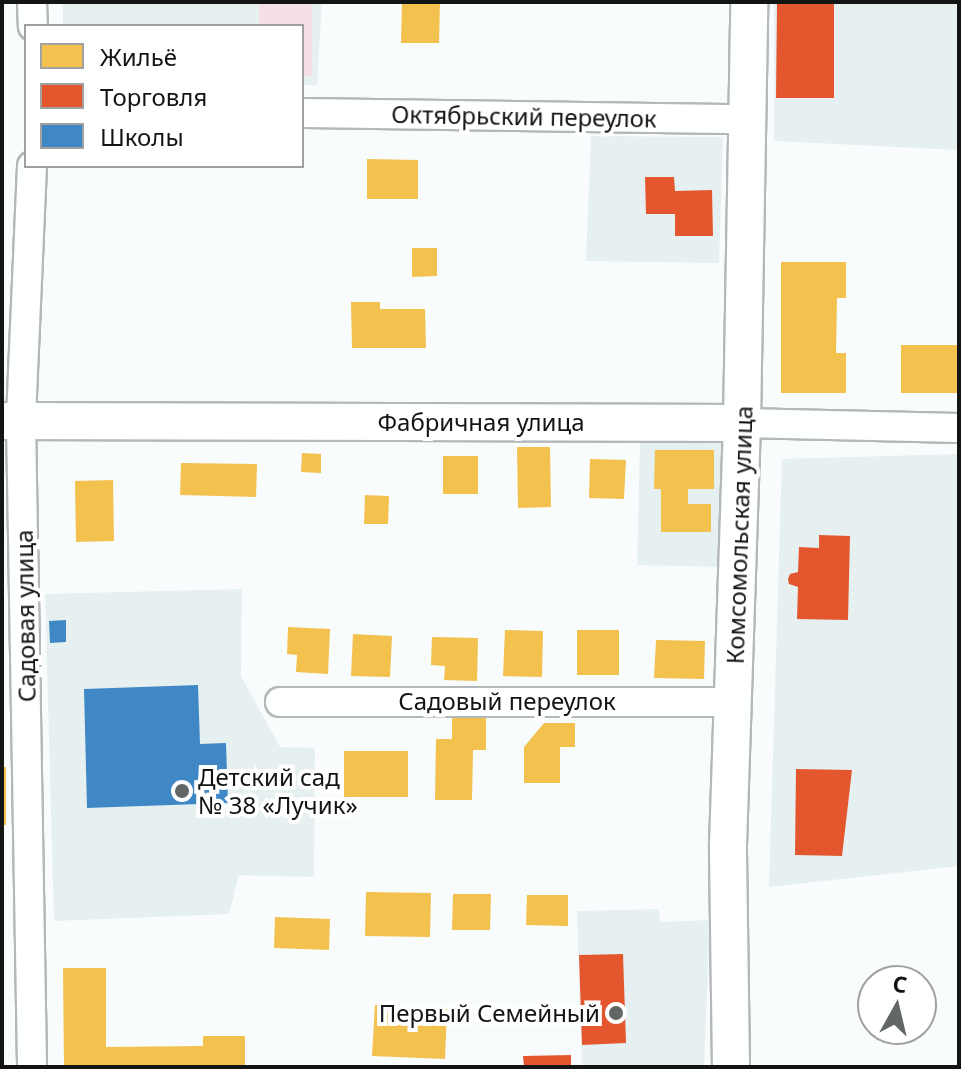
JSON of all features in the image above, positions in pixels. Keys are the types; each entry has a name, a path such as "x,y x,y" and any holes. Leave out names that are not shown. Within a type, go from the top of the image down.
{"street":[{"path":"32,2 33,24"},
{"name":"Комсомольская улица","path":"731,1067 728,845 742,423 749,2"},
{"name":"Октябрьский переулок","path":"304,113 747,119"},
{"name":"Садовая улица","path":"32,168 12,421 32,1067"},
{"name":"Фабричная улица","path":"12,421 742,423 959,428"},
{"name":"Садовый переулок","path":"280,702 734,702"}],"shaded area":[{"path":"63,2 322,2 317,85 304,85 304,24 63,24"},
{"path":"259,2 312,2 312,76 304,76 304,24 259,24"},
{"path":"774,2 959,2 959,150 774,141"},
{"path":"591,136 723,137 719,263 586,261"},
{"path":"640,442 725,442 724,567 637,565"},
{"path":"959,454 959,866 769,887 782,459"},
{"name":"Детский сад № 38 «Лучик»","path":"242,589 241,676 280,747 315,748 314,877 239,875 229,914 54,921 45,594"},
{"path":"659,909 660,922 710,920 704,1067 582,1067 577,911"}],"building: Жильё":[{"path":"402,2 440,2 439,43 401,43"},
{"path":"367,159 418,160 418,199 367,199"},
{"path":"412,248 437,248 437,276 412,277"},
{"path":"781,262 846,262 846,298 837,298 836,353 846,353 846,393 781,393"},
{"path":"351,302 380,302 380,309 425,309 426,348 352,348"},
{"path":"901,345 959,345 959,393 901,393"},
{"path":"517,447 550,447 551,507 518,508"},
{"path":"655,450 714,450 714,489 688,489 688,504 711,504 711,532 661,532 661,489 654,489"},
{"path":"302,453 321,454 321,473 301,472"},
{"path":"443,456 478,456 478,494 443,494"},
{"path":"590,459 626,460 624,499 589,498"},
{"path":"181,463 257,464 256,497 180,495"},
{"path":"113,480 114,541 76,542 75,481"},
{"path":"365,495 389,496 388,524 364,524"},
{"path":"288,627 330,629 328,674 296,672 297,655 287,654"},
{"path":"505,630 543,631 542,677 503,676"},
{"path":"577,630 619,630 619,675 577,675"},
{"path":"353,634 392,636 390,677 351,676"},
{"path":"432,637 478,638 477,681 444,680 445,666 431,665"},
{"path":"656,640 705,641 704,679 654,678"},
{"path":"452,717 486,718 486,750 473,750 472,800 435,800 436,739 452,739"},
{"path":"544,723 575,723 575,747 560,747 560,783 524,783 524,747"},
{"path":"344,751 408,751 408,797 344,797"},
{"path":"2,767 6,767 6,825 2,825"},
{"path":"366,892 431,893 430,937 365,936"},
{"path":"453,894 491,894 490,930 452,930"},
{"path":"527,895 568,895 568,926 526,925"},
{"path":"275,917 330,919 329,950 274,948"},
{"path":"63,968 106,968 106,1047 203,1046 203,1036 245,1036 245,1067 64,1067"},
{"path":"375,1005 447,1009 445,1059 372,1056"}],"building: Торговля":[{"path":"777,2 834,2 834,98 776,98"},
{"path":"645,177 674,177 675,191 712,190 713,236 675,236 675,214 646,214"},
{"path":"819,535 850,536 848,620 797,619 798,587 789,584 788,579 790,574 798,572 799,547 819,548"},
{"path":"796,769 852,770 842,856 795,855"},
{"path":"623,954 626,1043 582,1045 579,955"},
{"path":"571,1055 571,1067 524,1067 523,1056"}],"building: Школы":[{"path":"66,620 66,642 50,643 49,621"},
{"path":"198,685 200,744 226,743 228,803 87,808 84,689"}],"place":[{"name":"Детский сад № 38 «Лучик»","path":"182,791"},
{"name":"Первый Семейный","path":"616,1013"}]}
